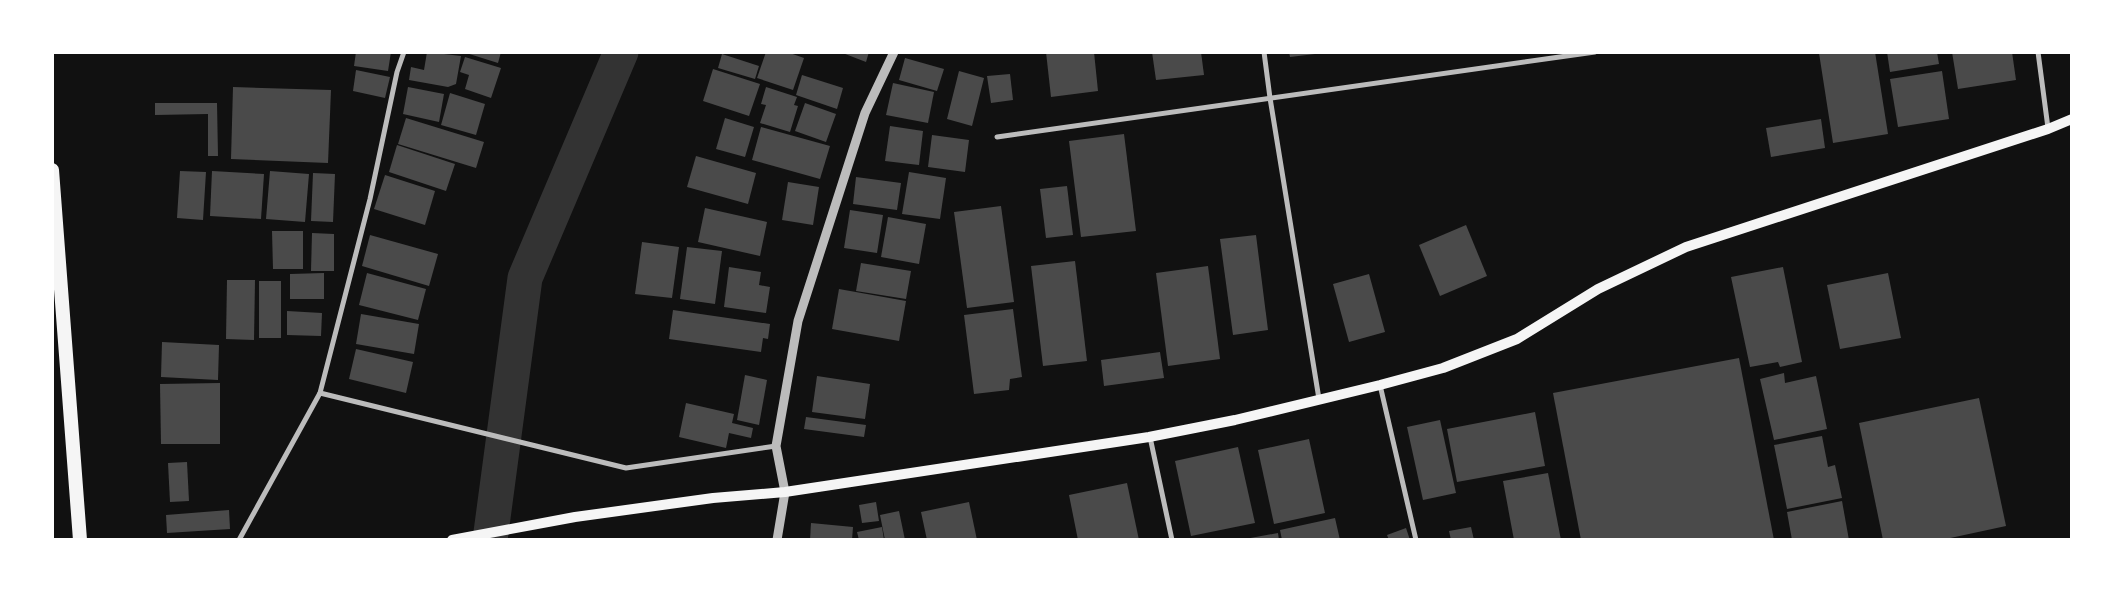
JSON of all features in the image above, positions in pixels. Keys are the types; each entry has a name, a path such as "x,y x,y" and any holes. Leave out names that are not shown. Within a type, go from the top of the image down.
{"highway":[{"path":"52,170 80,540"}],"main road":[{"path":"452,540 575,518 713,498 785,492 1150,437 1380,385 1444,368 1517,339 1598,289 1686,247 2048,129 2072,119"}],"street":[{"path":"239,540 320,393 370,199 397,72 404,52"},
{"path":"777,540 785,492 776,446 798,321 865,113 894,52"},
{"path":"1264,52 1320,400"},
{"path":"997,137 1595,52"},
{"path":"2038,52 2048,129"},
{"path":"1380,385 1416,540"},
{"path":"320,393 626,468 776,446"},
{"path":"1150,437 1172,540"}],"building":[{"path":"356,52 391,52 388,71 354,66"},
{"path":"427,52 461,56 456,84 448,87 409,80 411,67 424,70"},
{"path":"463,52 501,52 498,63"},
{"path":"766,52 787,52 804,58 793,90 757,78"},
{"path":"840,52 869,52 866,62"},
{"path":"1046,52 1094,52 1098,91 1051,97"},
{"path":"1152,52 1201,52 1204,75 1156,80"},
{"path":"1289,52 1315,52 1315,54 1290,57"},
{"path":"1875,52 1888,134 1833,143 1819,53"},
{"path":"1887,52 1937,52 1939,64 1890,72"},
{"path":"1952,52 2012,52 2016,80 1958,89"},
{"path":"722,54 759,66 755,79 718,68"},
{"path":"465,57 501,68 491,98 465,89 469,75 460,72"},
{"path":"905,58 944,69 937,91 899,80"},
{"path":"713,69 760,84 749,116 703,101"},
{"path":"356,70 390,77 385,98 353,91"},
{"path":"959,71 984,78 972,126 947,119"},
{"path":"1942,71 1949,119 1898,127 1890,79"},
{"path":"1010,74 1013,100 991,103 987,76"},
{"path":"802,75 843,88 837,109 796,95"},
{"path":"893,83 934,92 928,123 886,115"},
{"path":"233,87 331,90 328,163 231,159"},
{"path":"408,87 444,94 439,122 403,114"},
{"path":"766,87 797,97 794,105 798,106 790,132 760,123 766,105 761,104"},
{"path":"450,93 485,104 476,135 441,125"},
{"path":"155,103 217,103 218,156 208,156 208,114 155,115"},
{"path":"805,103 836,114 826,142 795,131"},
{"path":"406,118 484,142 476,168 398,144"},
{"path":"725,118 754,127 745,157 716,149"},
{"path":"1821,119 1825,148 1771,157 1766,128"},
{"path":"890,126 923,131 919,165 885,161"},
{"path":"761,127 830,146 820,179 752,160"},
{"path":"1124,134 1136,231 1081,237 1069,141"},
{"path":"932,135 969,140 965,172 928,167"},
{"path":"397,145 455,164 446,191 389,172"},
{"path":"696,156 756,173 748,204 687,187"},
{"path":"180,171 206,172 203,220 177,218"},
{"path":"212,171 264,174 261,219 210,216"},
{"path":"270,171 309,174 305,222 266,219"},
{"path":"909,172 946,178 940,219 902,214"},
{"path":"313,173 335,174 333,222 311,221"},
{"path":"385,175 435,191 425,225 374,209"},
{"path":"856,177 901,183 897,210 853,204"},
{"path":"788,182 819,187 813,225 782,220"},
{"path":"1067,186 1073,235 1046,238 1040,189"},
{"path":"1001,206 1014,302 967,308 954,212"},
{"path":"705,208 767,222 760,256 698,242"},
{"path":"850,210 883,215 877,253 844,248"},
{"path":"888,217 926,224 919,264 881,257"},
{"path":"1466,225 1487,276 1440,296 1419,245"},
{"path":"272,231 303,231 303,269 273,269"},
{"path":"312,233 334,234 334,271 311,271"},
{"path":"370,235 438,254 429,286 362,266"},
{"path":"1256,235 1268,330 1233,335 1220,239"},
{"path":"642,242 679,247 672,298 635,294"},
{"path":"687,247 722,251 715,304 680,299"},
{"path":"1075,261 1087,361 1043,366 1031,266"},
{"path":"861,263 911,271 906,299 856,291"},
{"path":"1208,266 1220,359 1168,366 1156,273"},
{"path":"729,267 761,272 759,285 770,287 766,313 724,307"},
{"path":"1783,267 1802,362 1780,367 1778,362 1750,367 1731,277"},
{"path":"324,273 324,299 290,299 290,274"},
{"path":"367,273 426,289 418,320 359,305"},
{"path":"1888,273 1901,338 1840,349 1827,285"},
{"path":"1369,274 1385,332 1349,342 1333,284"},
{"path":"227,280 255,280 254,340 226,339"},
{"path":"259,281 281,281 281,338 259,338"},
{"path":"839,289 906,301 899,341 832,329"},
{"path":"1013,309 1022,377 1010,379 1009,390 974,394 964,315"},
{"path":"673,310 770,324 768,339 763,338 761,352 669,339"},
{"path":"287,311 322,313 321,336 287,335"},
{"path":"361,314 419,324 414,354 356,344"},
{"path":"162,342 219,345 218,380 161,377"},
{"path":"356,349 413,362 406,393 349,379"},
{"path":"1160,352 1164,378 1104,386 1101,360"},
{"path":"1739,358 1774,540 1581,540 1553,393"},
{"path":"1784,373 1785,383 1816,376 1827,429 1774,440 1760,379"},
{"path":"745,375 767,380 759,425 737,420"},
{"path":"817,376 870,384 865,419 812,412"},
{"path":"220,383 220,444 161,444 160,384"},
{"path":"1979,398 2006,526 1941,540 1883,540 1859,423"},
{"path":"686,403 734,414 732,423 753,428 751,438 729,433 726,448 679,437"},
{"path":"1535,412 1545,466 1457,482 1447,429"},
{"path":"806,417 866,425 864,437 804,429"},
{"path":"1440,420 1456,493 1423,500 1407,427"},
{"path":"1822,436 1828,467 1835,465 1842,498 1787,509 1774,445"},
{"path":"1309,439 1325,513 1274,524 1258,450"},
{"path":"1238,447 1255,523 1191,536 1175,461"},
{"path":"187,462 189,501 170,502 168,463"},
{"path":"1548,473 1561,540 1514,540 1503,481"},
{"path":"1127,483 1139,540 1078,540 1069,495"},
{"path":"1842,501 1849,540 1792,540 1787,512"},
{"path":"876,502 879,521 862,523 859,505"},
{"path":"969,502 977,540 927,540 921,512"},
{"path":"229,510 230,529 167,533 166,515"},
{"path":"899,511 905,540 885,540 880,515"},
{"path":"1335,518 1340,540 1282,540 1280,530"},
{"path":"811,523 853,527 852,540 810,540"},
{"path":"882,527 884,540 859,540 857,532"},
{"path":"1471,527 1474,540 1451,540 1449,531"},
{"path":"1406,528 1410,540 1389,540 1387,535"},
{"path":"1278,533 1279,540 1245,540 1245,539"}],"waterway":[{"path":"490,540 525,278 621,52"}]}
